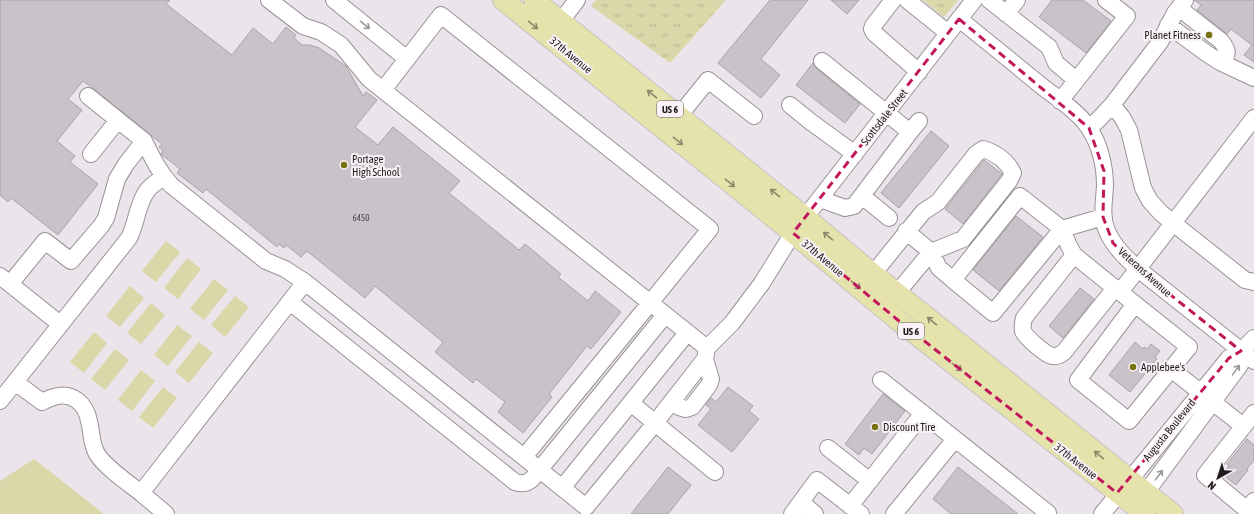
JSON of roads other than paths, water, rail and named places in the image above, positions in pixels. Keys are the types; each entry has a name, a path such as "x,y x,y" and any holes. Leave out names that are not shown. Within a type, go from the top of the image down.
{"main road":[{"name":"37th Avenue","path":"503,0 793,233 899,321 1123,486"},
{"name":"37th Avenue","path":"540,2 560,21 806,218 897,294 1123,486 1139,507 1173,514"}],"street":[{"path":"334,0 407,60"},
{"path":"560,21 577,0"},
{"path":"893,0 872,29 874,33 918,72"},
{"path":"907,0 948,33"},
{"name":"Scottsdale Street","path":"562,488 586,507 655,423 706,354 732,323 762,283 793,233 974,0"},
{"path":"989,0 1049,47 1056,63 1076,80"},
{"path":"1006,14 1017,0"},
{"path":"1060,100 1127,16 1106,0"},
{"path":"276,2 302,26 321,32 341,44 365,75 665,315 687,333 706,354"},
{"path":"1089,128 1112,104 1160,42 1168,25 1182,4 1226,47 1227,57 1222,63"},
{"path":"383,90 442,16 710,229 524,457"},
{"name":"Veterans Avenue","path":"959,19 1060,100 1089,128 1096,142 1104,171 1103,217 1113,243 1125,257 1254,361"},
{"path":"1168,25 1206,54 1254,78"},
{"path":"820,199 845,208 854,206 914,127 886,114 822,61"},
{"path":"679,116 708,80 754,116"},
{"path":"88,96 144,141 155,164 171,185 266,261 285,269 305,282 562,488 687,333"},
{"path":"1112,104 1122,116 1129,130 1143,188 1150,200 1161,213 1244,280 1254,282"},
{"path":"790,105 855,154"},
{"path":"1074,255 1024,318 1022,325 1027,337 1047,354 1053,356 1059,356 1064,352 1115,292 1138,268 1254,118"},
{"path":"91,154 118,120"},
{"path":"60,324 5,280 45,240 71,261 106,218 117,179 126,164 144,141"},
{"path":"873,274 906,231 923,212 938,202 976,154 983,149 998,156 1010,166 1013,173 1009,181 963,239 931,252 897,294"},
{"path":"0,401 129,238 144,196 152,185 164,177"},
{"path":"862,196 889,218"},
{"path":"953,280 1020,196 1062,230 1074,255 1115,292 1135,304 1189,347 1129,421 1078,380 1135,304"},
{"path":"906,231 931,252 940,268 993,313 1062,230 1103,217"},
{"path":"141,493 305,282"},
{"path":"290,302 515,482 522,484 532,480 665,315"},
{"path":"1241,351 1254,338"},
{"name":"Augusta Boulevard","path":"1102,514 1123,486 1206,397 1240,365 1241,351"},
{"path":"1171,369 1206,397 1248,425"},
{"path":"881,380 1048,514"},
{"path":"15,382 42,402 54,396 65,395 79,401 87,412 93,445 97,455 103,462 166,514"},
{"name":"Augusta Boulevard","path":"1139,507 1206,397"},
{"path":"630,403 715,472"},
{"path":"816,514 796,508 818,480 856,510 870,481 923,413"},
{"path":"1254,413 1248,425 1205,475 1247,510 1254,501"},
{"path":"900,512 955,439"},
{"path":"828,448 870,481"}],"place":[{"name":"Planet Fitness","path":"1209,35"},
{"name":"Portage High School","path":"344,165"},
{"name":"Applebee's","path":"1133,367"},
{"name":"Discount Tire","path":"875,427"}]}
